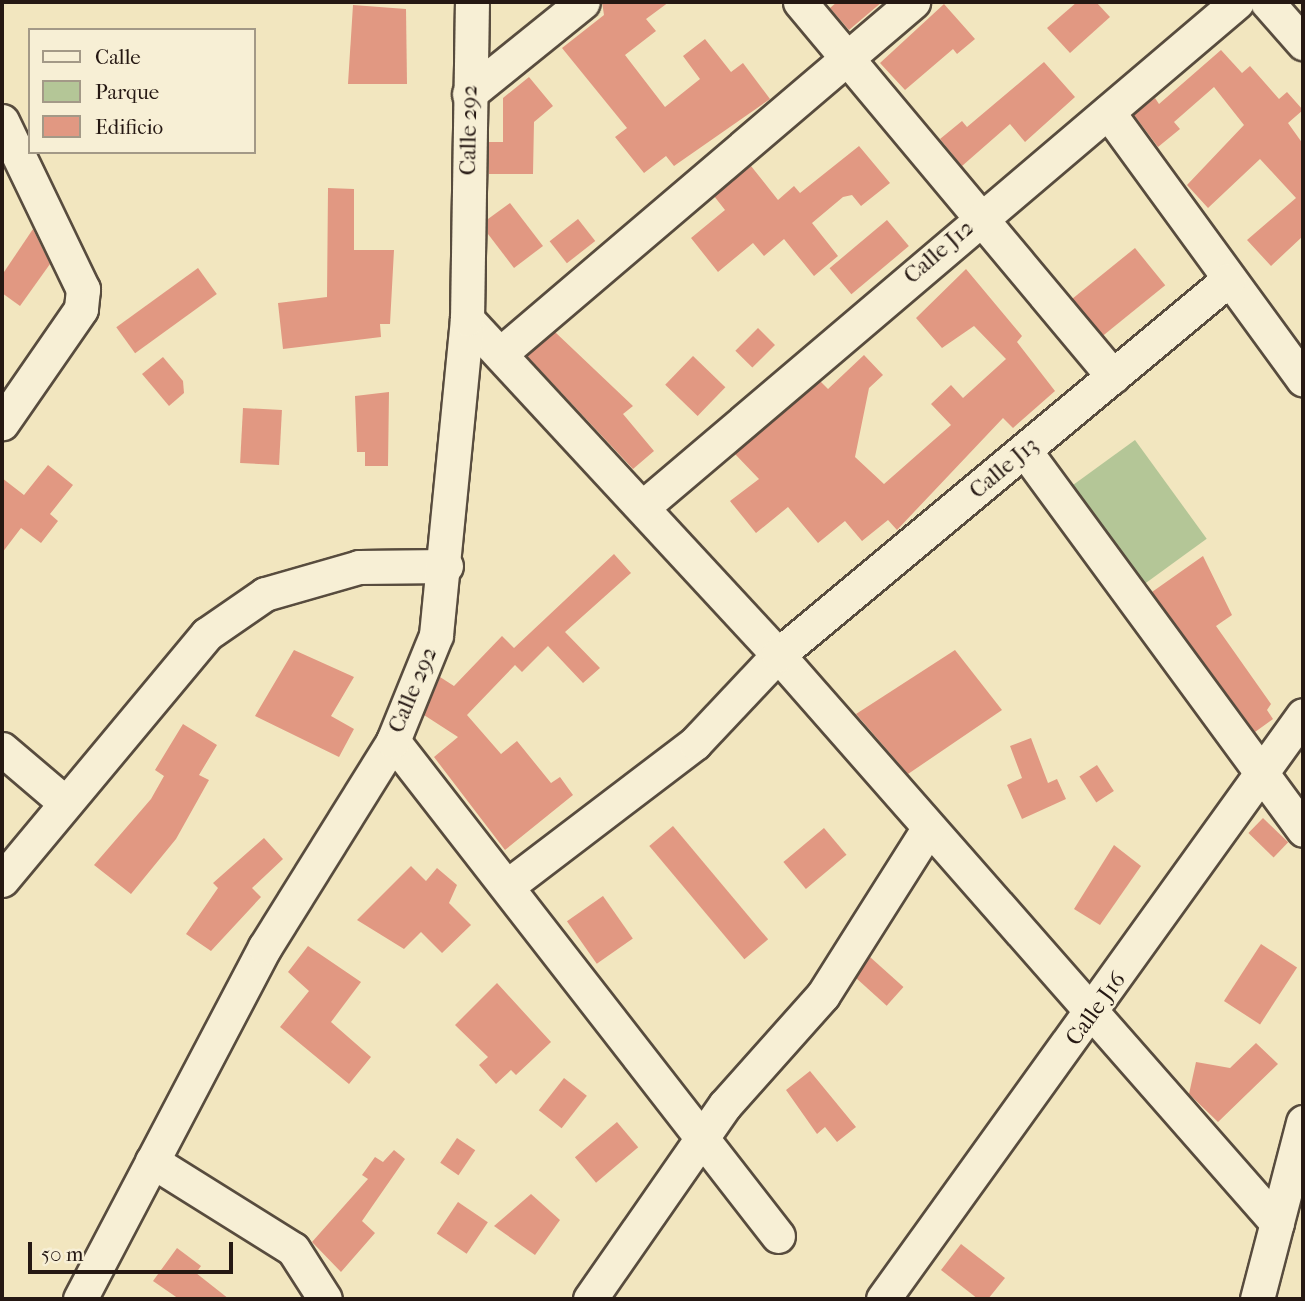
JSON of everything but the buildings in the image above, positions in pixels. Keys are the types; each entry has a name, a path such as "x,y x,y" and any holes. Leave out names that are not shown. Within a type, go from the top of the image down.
{"street":[{"name":"Calle 292","path":"80,1299 265,947 393,741 436,635 446,566 467,319 472,2"},
{"path":"469,94 583,2"},
{"path":"800,2 976,220 1113,377"},
{"path":"500,354 913,2"},
{"name":"Calle J12","path":"644,506 976,220 1237,2"},
{"path":"1267,2 1303,43"},
{"path":"1108,112 1228,280 1303,379"},
{"path":"2,121 83,289 80,309 2,423"},
{"name":"Calle J13","path":"510,884 695,743 778,654 1228,280"},
{"path":"467,319 644,506 778,654 928,829 1094,1013 1277,1223"},
{"path":"1025,451 1261,778 1303,830"},
{"path":"2,880 63,801 207,634 265,594 359,567 446,566"},
{"name":"Calle J16","path":"883,1299 1094,1013 1303,715"},
{"path":"393,741 510,884 705,1135 778,1236"},
{"path":"2,748 63,801"},
{"path":"590,1299 705,1135 824,995 928,829"},
{"path":"1257,1299 1277,1223 1298,1174 1303,1122"},
{"path":"152,1161 225,1201 293,1250 325,1299"}],"green space":[{"path":"1135,440 1207,539 1142,586 1070,487"}]}
